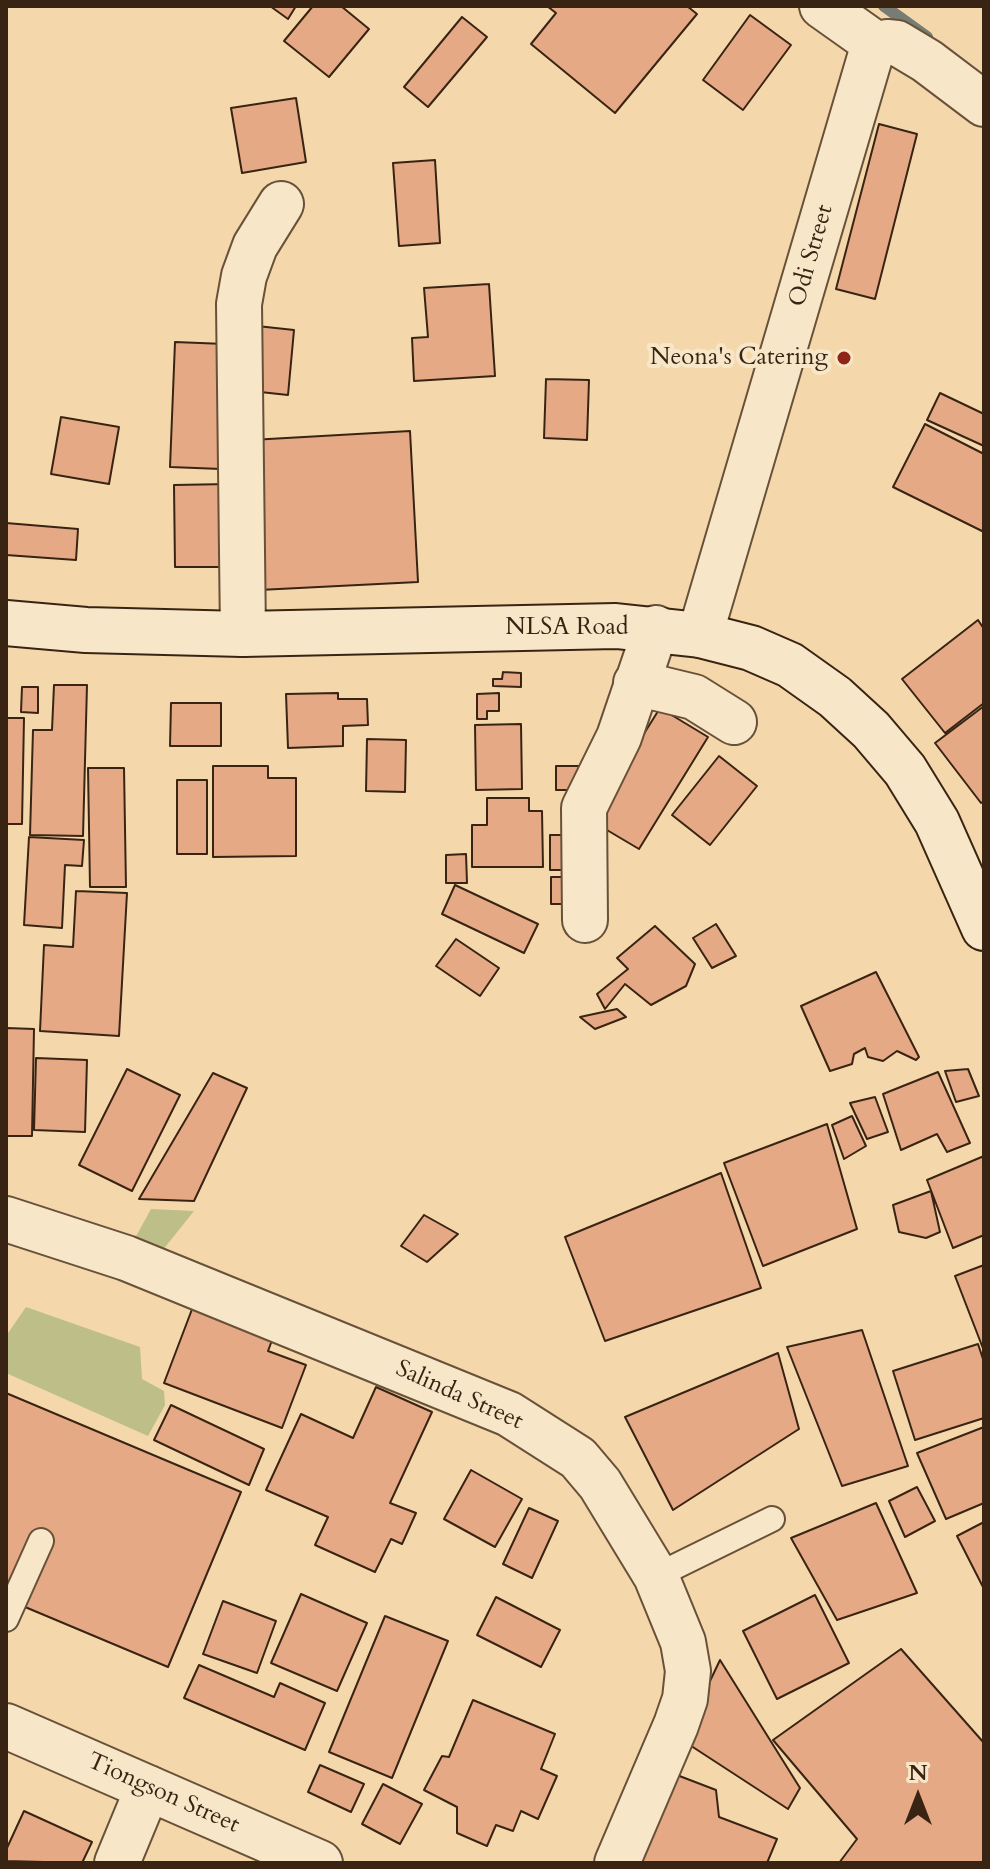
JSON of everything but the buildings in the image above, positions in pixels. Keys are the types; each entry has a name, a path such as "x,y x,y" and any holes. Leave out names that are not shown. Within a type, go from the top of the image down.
{"street":[{"path":"822,6 877,45 897,43 913,51 984,104"},
{"name":"Odi Street","path":"700,635 870,57 877,45"},
{"path":"243,634 239,304 244,276 255,246 281,204"},
{"name":"NLSA Road","path":"6,623 86,630 243,634 616,626 700,635 751,648 790,665 835,697 871,730 913,783 937,822 974,870 984,928"},
{"path":"585,920 584,808 619,737 656,628"},
{"path":"636,683 694,697 734,722"},
{"name":"Salinda Street","path":"6,1219 126,1258 509,1414 578,1458 600,1484 656,1576 683,1642 688,1671 685,1699 617,1863"},
{"name":"Tiongson Street","path":"6,1726 320,1863"},
{"path":"117,1863 148,1788"}],"lane":[{"path":"656,1576 772,1519"},
{"path":"6,1619 41,1541"}],"green space":[{"path":"151,1209 194,1211 162,1251 134,1240"},
{"path":"26,1307 140,1347 142,1379 164,1391 165,1405 148,1436 6,1373 6,1336"}],"waterway":[{"path":"884,6 927,37"}],"place":[{"name":"Neona's Catering","path":"844,358"}]}
